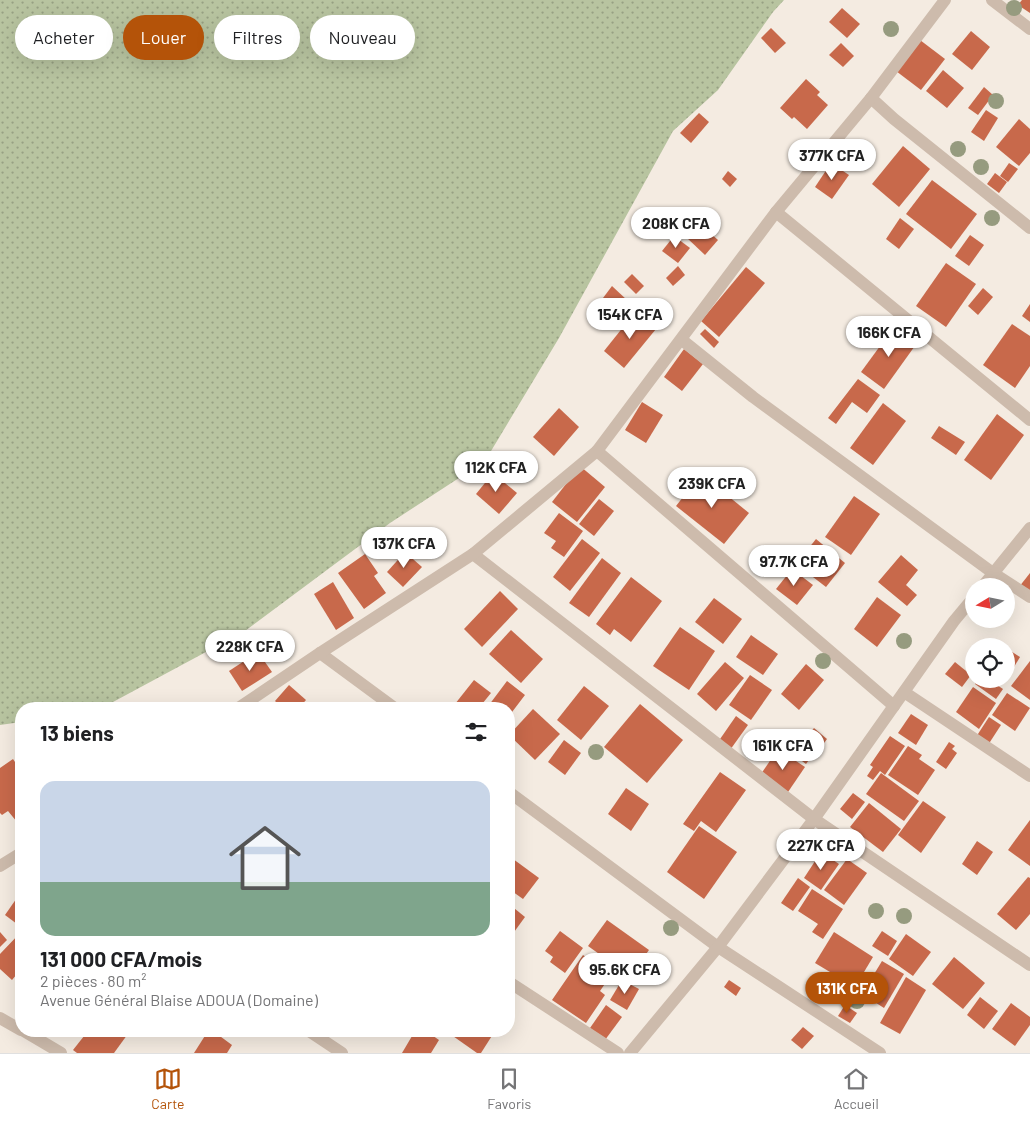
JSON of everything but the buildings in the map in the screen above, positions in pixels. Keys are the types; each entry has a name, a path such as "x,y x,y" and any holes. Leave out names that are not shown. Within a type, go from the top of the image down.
{"street":[{"path":"247,702 473,554 597,451 776,212 871,98 945,0"},
{"path":"992,0 1030,29"},
{"path":"871,98 894,119 1030,228"},
{"path":"776,212 1030,420"},
{"path":"682,340 753,397 1030,598"},
{"path":"597,451 894,706"},
{"path":"989,578 1030,528"},
{"path":"473,554 814,820 1030,965"},
{"path":"630,1053 718,946 814,820 965,608"},
{"path":"320,653 386,702"},
{"path":"904,692 1030,776"},
{"path":"515,796 718,946 880,1053"},
{"path":"0,866 15,857"},
{"path":"515,986 618,1053"},
{"path":"0,1018 15,1026"},
{"path":"35,1037 61,1053"},
{"path":"317,1037 342,1053"}],"green space":[{"path":"0,0 784,0 773,12 718,90 673,131 559,338 485,461 390,523 245,631 113,702 15,702 15,723 0,725"}]}
